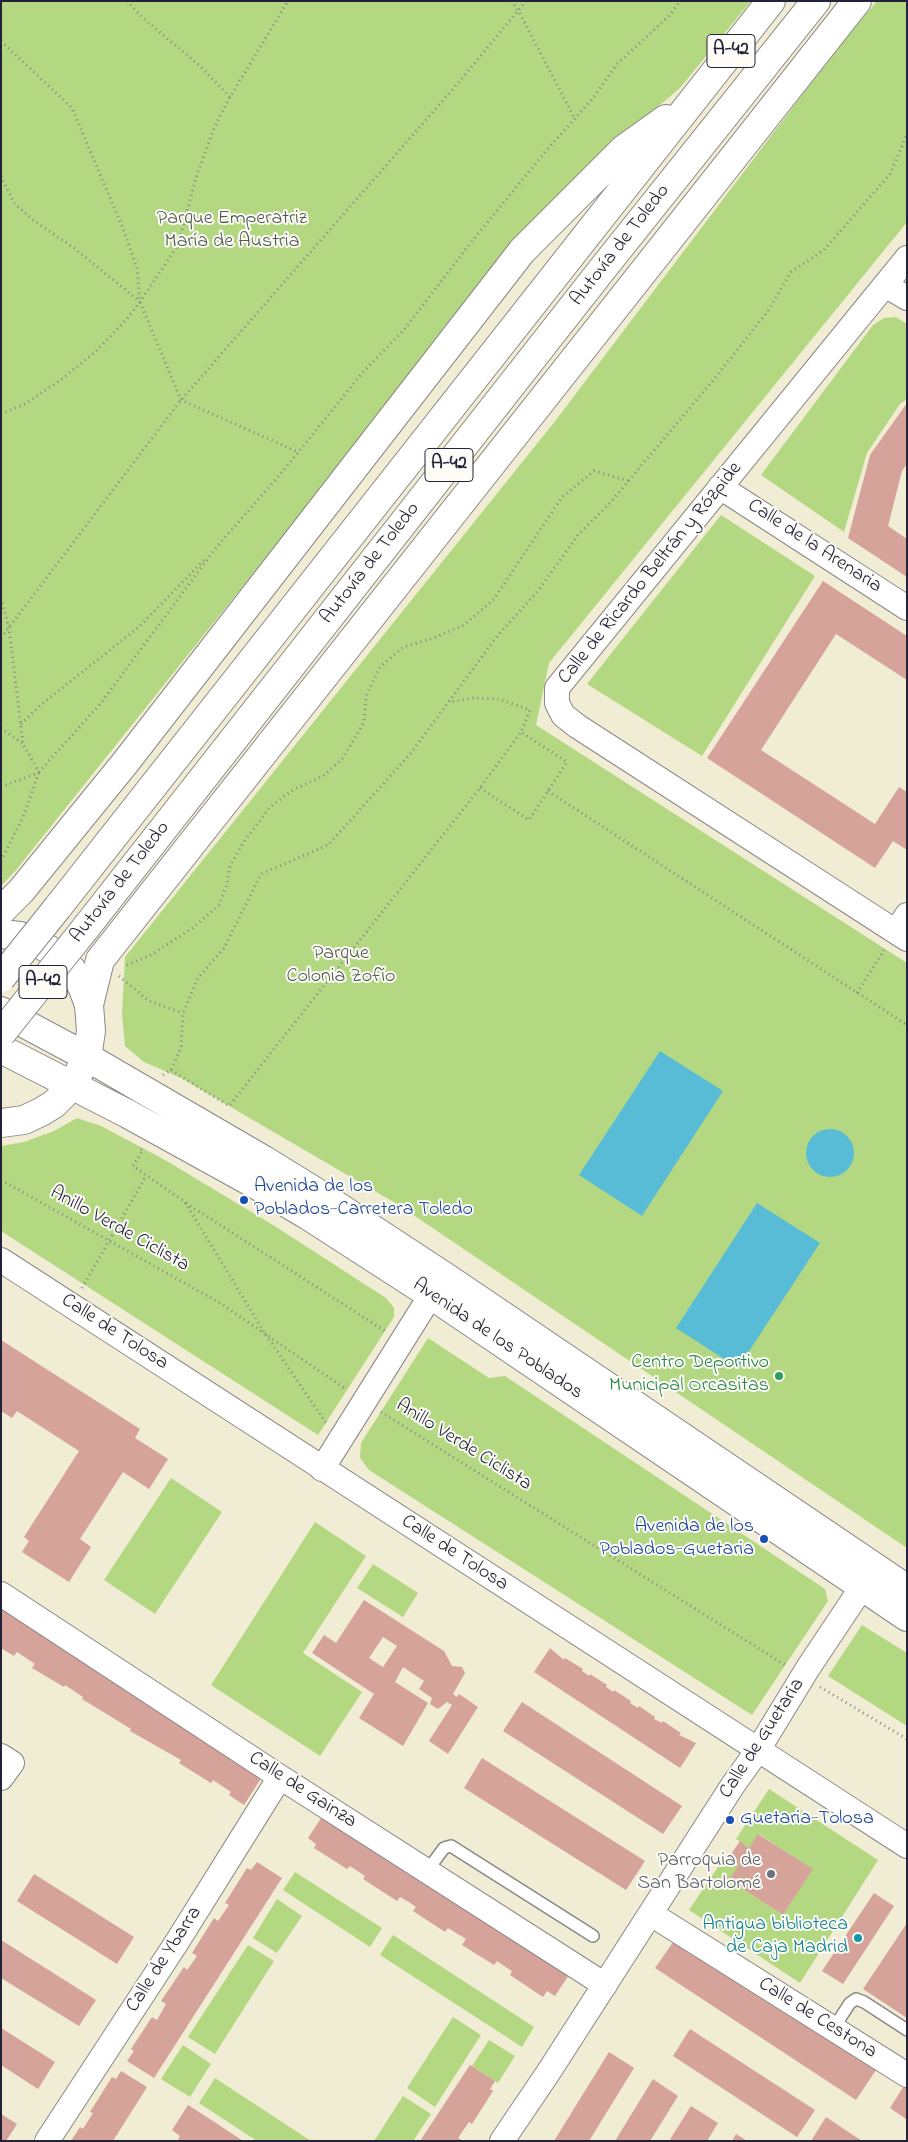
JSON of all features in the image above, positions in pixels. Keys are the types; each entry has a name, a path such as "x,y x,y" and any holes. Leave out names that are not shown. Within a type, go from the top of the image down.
{"main road":[{"name":"Autovía de Toledo","path":"1,978 770,1"},
{"name":"Autovía de Toledo","path":"1,1034 600,272 816,1"},
{"path":"88,1005 100,960 856,2"},
{"path":"1,911 21,891 125,764 522,251 624,149 692,100"},
{"path":"1,934 20,936 37,942 57,955 77,978 88,1005 91,1031 87,1057 72,1086 54,1104 41,1112 24,1120 1,1123"},
{"name":"Avenida de los Poblados","path":"1,1011 87,1057 319,1194 455,1283 907,1589"},
{"name":"Avenida de los Poblados","path":"1,1049 253,1183 431,1295 907,1617"}],"street":[{"name":"Calle de Ricardo Beltrán y Rózpide","path":"903,929 577,726 563,715 557,703 557,688 907,258"},
{"path":"885,284 907,298"},
{"name":"Calle de la Arenaria","path":"720,487 907,608"},
{"name":"Calle de Tolosa","path":"1,1260 907,1846"},
{"path":"322,1469 431,1295"},
{"name":"Calle de Guetaria","path":"502,2141 733,1785 758,1750 862,1587 864,1560"},
{"name":"Calle de Gainza","path":"1,1594 280,1777 605,1985"},
{"path":"1,1756 12,1762 1,1778"},
{"name":"Calle de Ybarra","path":"47,2141 182,1934 280,1777"},
{"name":"Calle de Cestona","path":"651,1914 907,2075"}],"lane":[{"path":"427,1871 445,1846 452,1846 593,1936"},
{"path":"833,2029 850,2003 856,2000 864,2002 907,2030"}],"path":[{"path":"127,1 143,18 200,66 230,97"},
{"path":"1,414 26,404 62,379 95,352 126,320 140,302 178,245 198,174 215,126 230,97 288,1"},
{"path":"511,1 518,10 575,119"},
{"path":"1,638 181,400 459,82 526,1"},
{"path":"21,724 43,702 139,627 215,549 363,372 404,331 473,240 593,98 617,64 669,16 680,1"},
{"path":"1,41 72,108 122,226 137,268 140,302 181,400 298,452"},
{"path":"140,1088 171,1070 181,1048 183,1013 198,978 224,948 261,874 328,845 411,753 498,635 537,592 578,535 629,481 768,311 791,272 824,250 890,174 907,134"},
{"path":"1,176 14,203 27,215 107,273 140,302"},
{"path":"120,968 152,955 194,927 219,905 227,884 230,866 243,843 270,807 293,790 323,776 343,758 364,722 366,696 380,667 403,647 434,638 464,625 494,599 562,497 594,472 629,481"},
{"path":"1,861 23,817 39,772 101,703 215,549"},
{"path":"1,598 9,628 23,744 39,772"},
{"path":"171,1070 229,1106 480,788 521,732 530,710 499,699 474,698 449,702"},
{"path":"1,728 23,744"},
{"path":"480,788 529,820 567,762 521,732"},
{"path":"1,787 39,772"},
{"path":"548,791 907,1025"},
{"path":"857,993 903,929"},
{"path":"135,1145 143,1150 133,1166 146,1176 402,1342"},
{"path":"72,1306 146,1176"},
{"name":"Anillo Verde Ciclista","path":"1,1180 220,1303 364,1401 803,1677 907,1739"},
{"path":"185,1202 264,1332 327,1425 341,1436"}],"green space":[{"name":"Parque Emperatriz María de Austria","path":"1,1 751,1 680,88 596,159 522,237 16,870 1,886"},
{"name":"Parque Colonia Zofío","path":"877,1 907,1 907,222 549,663 536,725 907,963 907,1548 397,1204 181,1078 144,1062 125,1046 122,1014 125,957 556,420 839,46"},
{"path":"896,317 907,324 907,399 900,404 867,453 844,532 761,475 873,325 884,318"},
{"path":"721,515 815,576 702,756 587,684"},
{"path":"77,1118 101,1126 165,1160 273,1225 386,1298 394,1308 394,1317 318,1435 1,1231 1,1146 24,1142 54,1131"},
{"path":"428,1338 489,1378 505,1376 825,1589 828,1601 752,1715 369,1470 360,1458 361,1443"},
{"path":"171,1478 222,1512 155,1614 104,1580"},
{"path":"315,1522 366,1556 303,1653 362,1692 320,1756 211,1685"},
{"path":"373,1564 418,1593 403,1617 357,1588"},
{"path":"862,1625 907,1653 907,1726 828,1676"},
{"path":"769,1789 878,1860 800,1983 689,1910 726,1855 739,1864 729,1880 783,1915 812,1869 759,1834 749,1848 736,1839"},
{"path":"295,1872 382,1928 370,1947 283,1890"},
{"path":"277,1899 302,1916 277,1953 253,1938"},
{"path":"393,1935 534,2027 522,2047 380,1955"},
{"path":"248,1945 274,1961 215,2054 188,2037"},
{"path":"453,2017 481,2035 435,2107 407,2088"},
{"path":"489,2040 515,2056 498,2083 472,2066"},
{"path":"183,2045 211,2064 190,2097 161,2079"},
{"path":"215,2078 311,2141 257,2141 199,2103"},
{"path":"403,2096 431,2114 413,2141 374,2141"}],"water":[{"path":"660,1051 723,1091 642,1216 579,1175"},
{"path":"825,1129 835,1129 844,1133 850,1139 853,1144 853,1162 844,1173 835,1177 825,1177 816,1173 810,1167 806,1158 806,1148 810,1139 816,1133"},
{"path":"757,1203 820,1243 738,1368 676,1328"}],"building":[{"path":"907,403 907,464 902,471 888,526 907,539 907,577 848,538 870,455"},
{"path":"823,581 907,636 907,680 836,634 761,750 875,824 899,787 907,792 907,850 893,841 875,868 707,758"},
{"path":"1,1340 140,1429 135,1438 168,1459 149,1489 123,1472 80,1539 91,1547 69,1582 22,1552 29,1541 24,1537 79,1451 17,1411 12,1418 1,1411"},
{"path":"364,1600 444,1651 452,1666 462,1667 465,1673 453,1694 457,1697 459,1694 478,1707 448,1754 429,1741 452,1705 447,1702 438,1709 430,1704 432,1698 419,1689 424,1681 403,1667 395,1682 428,1703 403,1746 359,1718 374,1694 312,1653 324,1635 336,1643","holes":["383,1637 397,1646 383,1667 369,1658"]},
{"path":"1,1609 262,1777 244,1805 229,1795 231,1792 213,1780 211,1783 179,1763 181,1760 130,1731 131,1729 82,1699 83,1697 65,1685 64,1687 32,1668 35,1664 17,1652 14,1656 1,1648"},
{"path":"550,1648 564,1660 565,1658 583,1669 582,1671 589,1676 590,1674 607,1685 606,1687 613,1692 614,1690 638,1708 639,1706 655,1717 654,1719 662,1723 663,1721 681,1733 679,1735 696,1743 680,1768 534,1672"},
{"path":"522,1702 682,1806 663,1834 503,1731"},
{"path":"482,1758 645,1861 626,1890 464,1788"},
{"path":"325,1812 571,1972 555,1996 547,1991 543,1997 510,1975 512,1971 497,1961 494,1965 462,1945 466,1939 448,1928 445,1932 413,1911 416,1907 409,1902 400,1897 397,1901 363,1879 365,1876 350,1866 347,1869 314,1848 316,1844 308,1838"},
{"name":"Parroquia de San Bartolomé","path":"758,1834 813,1869 783,1915 729,1880 739,1864 729,1857 740,1841 749,1848"},
{"path":"257,1862 282,1878 154,2078 127,2061 134,2051 131,2049 152,2017 157,2020 166,2004 161,2001 184,1967 187,1970 197,1956 192,1953 214,1918 218,1921 229,1905 225,1903 247,1868 251,1870"},
{"path":"34,1874 134,1937 117,1964 17,1901"},
{"name":"Antigua biblioteca de Caja Madrid","path":"874,1893 894,1906 843,1984 822,1971"},
{"path":"907,1923 907,2018 863,1989"},
{"path":"676,1938 876,2070 856,2100 655,1968"},
{"path":"1,1940 96,2000 79,2026 1,1978"},
{"path":"1,2028 55,2062 38,2089 1,2065"},
{"path":"690,2029 815,2110 797,2137 673,2056"},
{"path":"609,2052 634,2068 589,2141 554,2141"},
{"path":"470,2065 495,2081 490,2089 493,2091 472,2124 469,2122 458,2138 463,2141 420,2141"},
{"path":"121,2071 147,2087 113,2141 71,2141 80,2127 83,2129 93,2113 90,2112 112,2077 116,2079"},
{"path":"653,2079 678,2096 650,2141 615,2141"},
{"path":"907,2081 907,2118 906,2119 890,2108"},
{"path":"188,2105 243,2141 181,2141 178,2139 180,2136 172,2130"},
{"path":"691,2106 718,2123 707,2141 669,2141"},
{"path":"1,2114 17,2124 6,2141 1,2141"},
{"path":"826,2117 862,2141 811,2141"},
{"path":"736,2134 747,2141 732,2141"}],"place":[{"name":"Avenida de los Poblados-Carretera Toledo","path":"244,1200"},
{"name":"Centro Deportivo Municipal Orcasitas","path":"779,1376"},
{"name":"Avenida de los Poblados-Guetaria","path":"764,1539"},
{"name":"Guetaria-Tolosa","path":"730,1820"},
{"name":"Parroquia de San Bartolomé","path":"771,1874"},
{"name":"Antigua biblioteca de Caja Madrid","path":"858,1938"}]}
